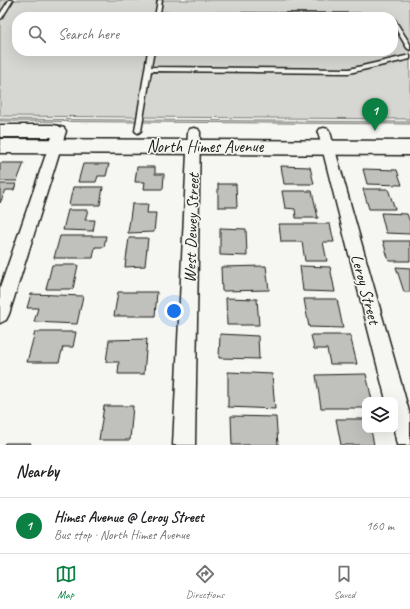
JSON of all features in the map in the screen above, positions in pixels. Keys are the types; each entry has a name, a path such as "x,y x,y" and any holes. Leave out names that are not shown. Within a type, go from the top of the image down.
{"street":[{"name":"North Himes Avenue","path":"0,131 57,139"},
{"name":"North Himes Avenue","path":"326,140 410,132"},
{"name":"North Himes Avenue","path":"0,146 57,139 194,139 326,140 410,148"},
{"path":"0,314 57,139"},
{"name":"West Dewey Street","path":"184,445 194,139"},
{"name":"Leroy Street","path":"326,140 408,445"}],"lane":[{"path":"0,18 11,0"},
{"path":"158,12 160,0"},
{"path":"398,28 410,48"},
{"path":"137,139 150,56"},
{"path":"148,69 350,70 410,57"}],"shaded area":[{"path":"0,0 410,0 410,119 0,116"},
{"path":"0,119 410,122 410,124 0,121"}],"building":[{"path":"0,163 24,163 17,181 0,181"},
{"path":"83,164 109,164 106,176 98,176 96,182 78,182"},
{"path":"281,166 310,167 314,184 284,184"},
{"path":"137,167 155,167 155,174 164,174 163,189 144,189 145,182 135,182"},
{"path":"363,169 397,170 402,185 367,184"},
{"path":"0,184 16,184 14,190 6,190 0,203"},
{"path":"218,184 236,184 237,207 218,207"},
{"path":"73,187 103,187 100,205 69,205"},
{"path":"363,189 388,189 395,209 369,209"},
{"path":"282,191 312,191 318,218 296,218 295,209 285,208"},
{"path":"132,204 148,204 147,213 156,213 154,232 128,233"},
{"path":"68,210 88,210 85,220 95,220 93,231 63,230"},
{"path":"381,213 407,214 410,222 410,234 386,233"},
{"path":"279,224 330,224 334,242 323,242 327,261 305,261 302,242 281,242"},
{"path":"220,228 246,229 247,256 220,255"},
{"path":"60,236 106,236 104,247 95,247 93,258 54,258"},
{"path":"129,238 148,238 145,266 125,267"},
{"path":"383,241 410,241 410,261 389,261"},
{"path":"52,265 78,265 73,289 46,289"},
{"path":"266,266 269,290 222,291 221,267"},
{"path":"300,266 330,267 335,292 303,291"},
{"path":"396,267 410,268 410,292 404,292"},
{"path":"118,292 157,292 155,316 114,316"},
{"path":"31,294 83,296 77,324 34,322 38,308 27,308"},
{"path":"226,298 257,299 259,325 227,325"},
{"path":"304,299 337,299 343,328 309,327"},
{"path":"35,332 76,332 73,347 63,347 59,362 27,362"},
{"path":"220,334 258,336 259,359 219,358"},
{"path":"311,335 350,335 357,364 330,364 327,349 314,349"},
{"path":"147,339 144,374 118,374 119,362 106,362 109,340"},
{"path":"228,372 272,374 275,409 228,407"},
{"path":"366,374 371,397 362,397 362,408 321,408 316,375"},
{"path":"104,406 133,406 130,440 99,440"},
{"path":"231,416 276,417 278,445 232,445"},
{"path":"336,419 362,419 362,433 372,433 374,445 341,445"},
{"path":"5,443 31,443 30,445 4,445"}],"place":[{"name":"Himes Avenue @ Leroy Street","path":"375,131"}]}
